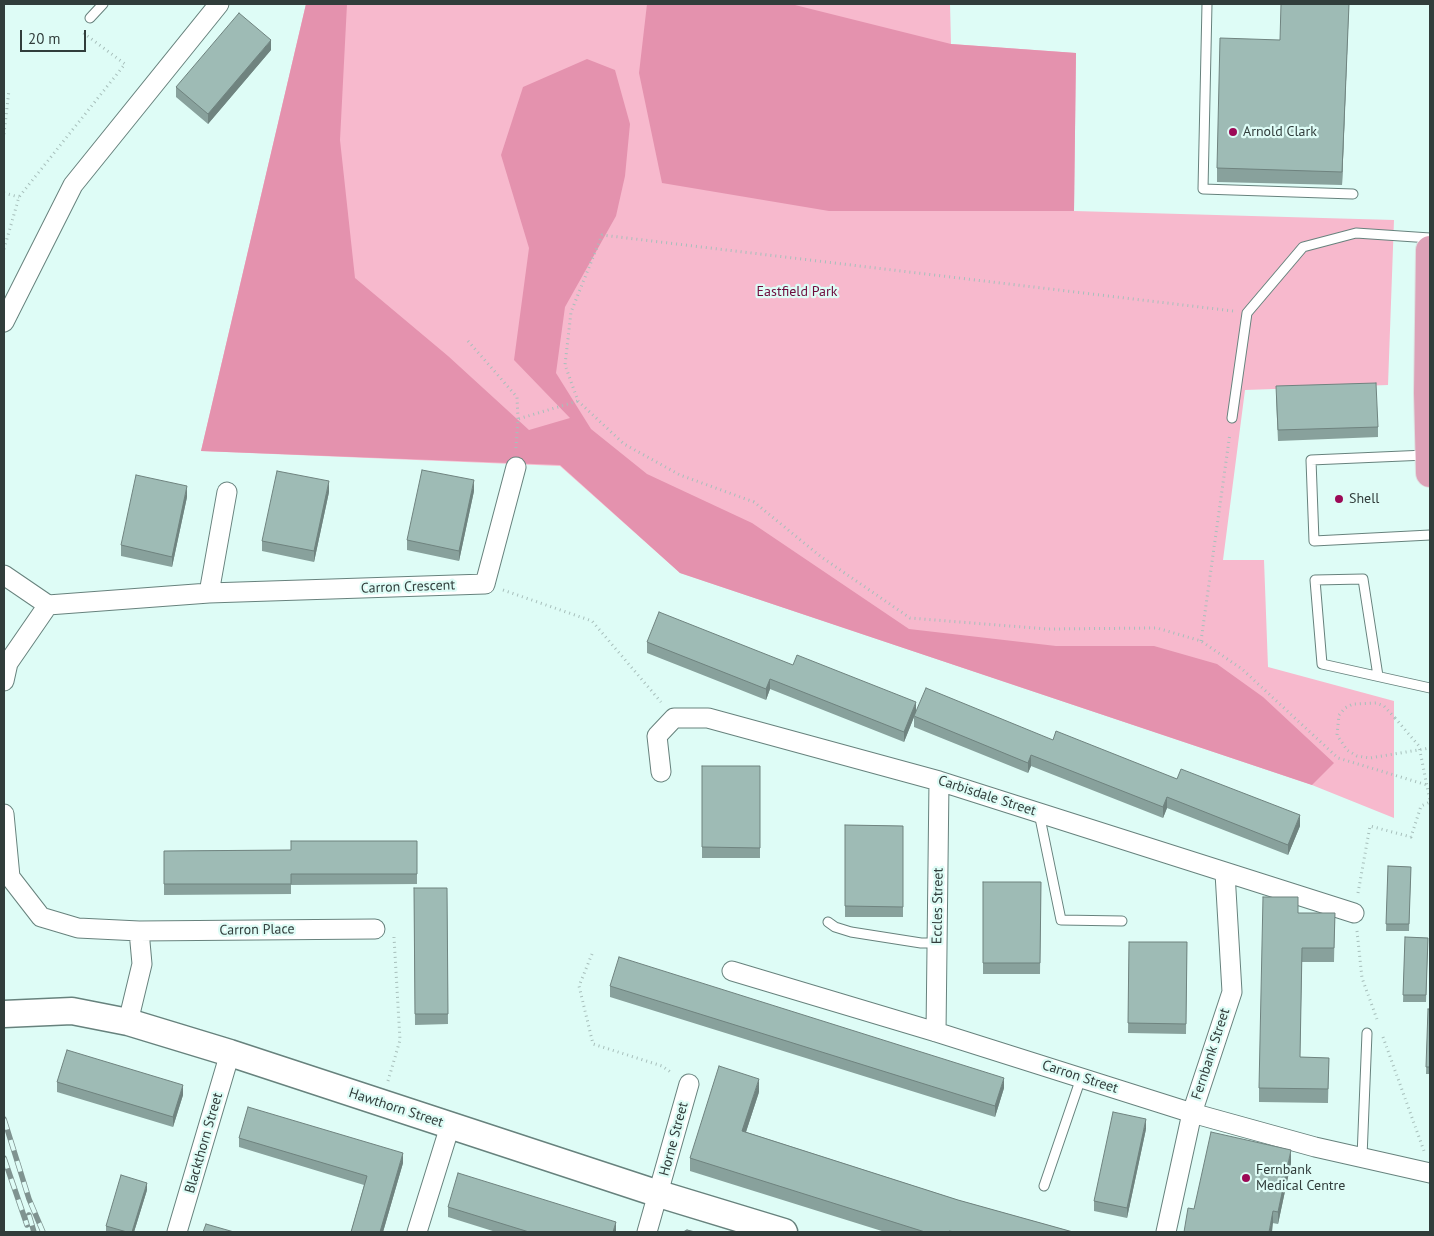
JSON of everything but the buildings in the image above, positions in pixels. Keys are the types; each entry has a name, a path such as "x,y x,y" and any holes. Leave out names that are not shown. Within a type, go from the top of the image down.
{"main road":[{"path":"1430,250 1430,464"},
{"name":"Hawthorn Street","path":"4,1014 72,1011 128,1022 230,1053 659,1194 784,1232"}],"street":[{"path":"4,322 73,185 220,4"},
{"path":"485,584 516,467"},
{"path":"209,593 228,492"},
{"path":"4,575 48,605 8,663 4,681"},
{"name":"Carron Crescent","path":"48,605 209,593 485,584"},
{"path":"661,772 657,736 674,718"},
{"name":"Carbisdale Street","path":"674,718 708,718 939,781 1354,913"},
{"name":"Eccles Street","path":"936,1032 939,781"},
{"path":"4,814 10,877 41,918 78,928 139,932 142,964 128,1022"},
{"name":"Fernbank Street","path":"1166,1232 1192,1113 1232,992 1225,873"},
{"name":"Carron Place","path":"139,932 375,929"},
{"name":"Carron Street","path":"732,971 936,1032 1192,1113 1362,1158 1428,1165"},
{"name":"Blackthorn Street","path":"177,1232 230,1053"},
{"name":"Horne Street","path":"647,1232 689,1084"},
{"path":"417,1232 450,1126"}],"lane":[{"path":"90,18 103,4"},
{"path":"1207,4 1203,188 1354,194"},
{"path":"1232,418 1247,313 1303,247 1356,233 1430,238"},
{"path":"1430,464 1311,460 1314,541 1430,536"},
{"path":"1378,676 1363,579 1315,580 1322,664 1430,688"},
{"path":"1039,813 1062,920 1122,921"},
{"path":"828,922 835,927 852,932 921,942 937,942"},
{"path":"1362,1158 1367,1033"},
{"path":"1044,1186 1081,1078"}],"path":[{"path":"4,249 19,197 124,64 80,30 90,18"},
{"path":"4,134 9,90"},
{"path":"4,193 19,197"},
{"path":"1247,313 602,236 571,312 565,365 578,401 624,444 680,476 754,502 820,556 910,618 1047,629 1157,628 1201,640 1242,669 1338,758 1427,785"},
{"path":"468,341 517,397 516,467"},
{"path":"518,419 578,401"},
{"path":"1201,640 1232,418"},
{"path":"485,584 592,621 674,718"},
{"path":"1378,1023 1362,978 1354,913 1370,826 1410,837 1421,806 1430,801 1427,785 1419,746 1389,711 1376,703 1353,704 1345,708 1339,716 1337,735 1347,750 1357,756 1370,758 1430,748"},
{"path":"375,929 394,936 400,1040 382,1103"},
{"path":"592,954 579,986 593,1044 662,1066 689,1084"},
{"path":"1382,1032 1428,1165"}],"green space":[{"name":"Eastfield Park","path":"306,4 950,4 951,44 1076,53 1074,211 1394,220 1388,385 1245,390 1223,560 1264,560 1268,667 1394,701 1394,818 1312,785 680,573 560,466 201,451"}],"shaded area":[{"path":"306,4 347,4 340,140 355,278 448,356 529,430 570,418 514,360 529,248 501,155 523,87 587,59 615,70 630,124 625,176 616,216 565,307 556,373 591,429 647,474 752,523 909,629 1056,646 1154,646 1217,664 1263,697 1334,763 1312,785 680,573 560,465 201,451"},
{"path":"647,4 791,4 951,44 1076,53 1074,211 829,211 662,183 639,73"}],"railway":[{"path":"4,1119 29,1199 43,1232"},
{"path":"4,1158 27,1225"},
{"path":"29,1215 34,1232"}],"place":[{"name":"Arnold Clark","path":"1233,132"},
{"name":"Shell","path":"1339,499"},
{"name":"Fernbank Medical Centre","path":"1246,1178"}]}
